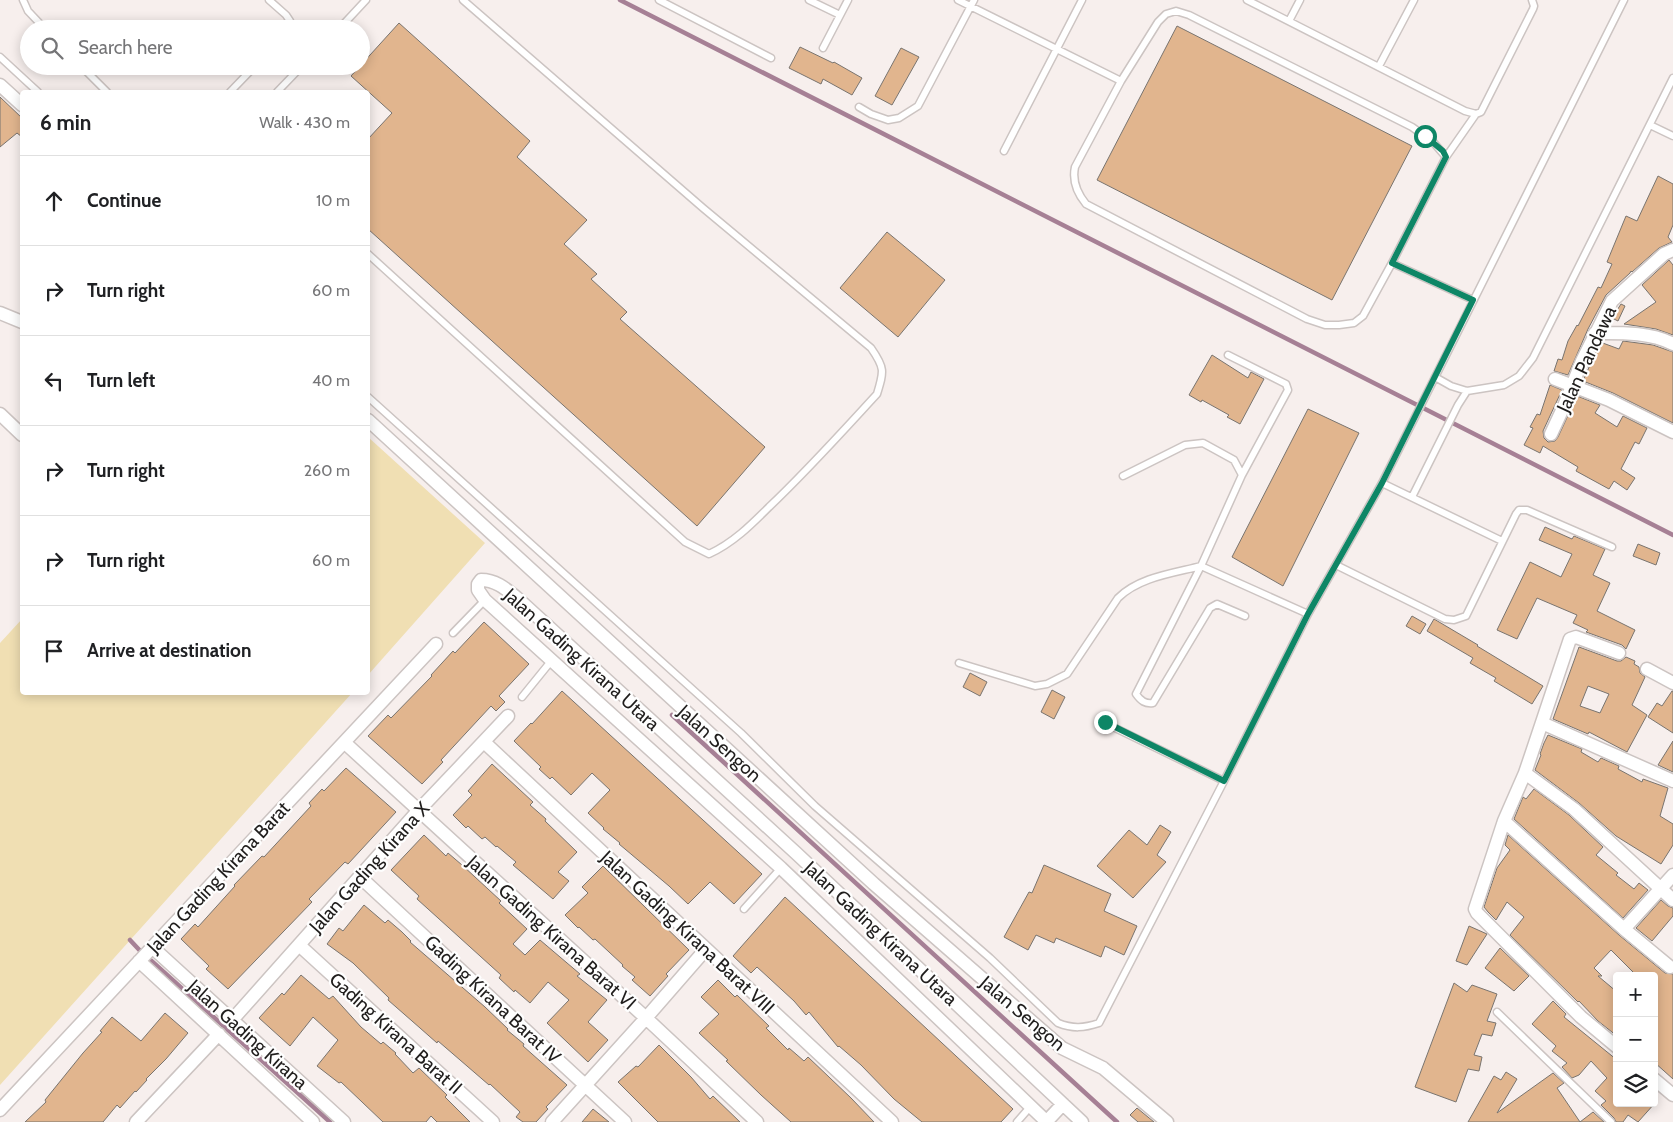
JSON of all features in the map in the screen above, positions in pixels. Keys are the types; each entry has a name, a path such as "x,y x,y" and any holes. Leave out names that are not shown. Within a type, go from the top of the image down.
{"street":[{"path":"0,85 20,103"},
{"name":"Jalan Pandawa","path":"1551,434 1605,313 1617,295 1664,254 1673,250"},
{"path":"0,313 20,321"},
{"path":"1596,333 1643,335 1673,344"},
{"path":"1555,380 1573,385 1609,400 1673,432"},
{"path":"0,414 20,433"},
{"name":"Jalan Sengon","path":"370,422 874,884 1062,1048 1104,1068 1166,1122"},
{"name":"Jalan Gading Kirana Utara","path":"1046,1122 781,868 485,600 478,590 478,584 481,580 488,580 504,588 796,853 1082,1122"},
{"path":"1613,1044 1581,1017 1475,909 1504,821 1524,773 1571,638 1576,637 1619,653"},
{"name":"Jalan Gading Kirana Barat","path":"0,1110 436,644"},
{"path":"552,660 566,645"},
{"path":"1647,669 1673,683"},
{"name":"Jalan Gading Kirana X","path":"233,1019 418,811 508,716"},
{"path":"1542,723 1673,781"},
{"name":"Jalan Gading Kirana Barat VIII","path":"484,742 892,1122"},
{"name":"Jalan Gading Kirana Barat VI","path":"345,743 757,1122"},
{"path":"1524,773 1574,809 1673,900"},
{"path":"1504,821 1624,929 1670,967"},
{"path":"781,868 796,853"},
{"path":"1624,929 1673,875"},
{"name":"Gading Kirana Barat IV","path":"360,877 625,1122"},
{"name":"Gading Kirana Barat II","path":"299,945 493,1122"},
{"name":"Jalan Gading Kirana","path":"152,947 344,1122"},
{"path":"552,1122 706,949"},
{"name":"Jalan Gading Kirana","path":"139,961 313,1122"},
{"path":"136,1122 219,1034"},
{"path":"1658,1082 1673,1095"},
{"path":"1031,1106 1047,1089"},
{"path":"1046,1122 1063,1104"}],"lane":[{"path":"23,0 28,11 36,20"},
{"path":"269,0 289,20"},
{"path":"347,20 366,0"},
{"path":"370,256 685,542 709,554 723,548 750,526 794,483 877,394 883,376 882,363 871,348 703,208 463,0"},
{"path":"658,0 770,58"},
{"path":"809,0 840,15"},
{"path":"823,48 848,0"},
{"path":"958,0 972,3 1056,50 1121,81"},
{"path":"1004,151 1082,0"},
{"path":"1247,0 1476,114"},
{"path":"1289,21 1300,0"},
{"path":"1379,66 1414,0"},
{"path":"1446,157 1443,151 1434,143 1412,127 1189,15 1176,12 1166,14 1158,22 1121,81 1074,174 1079,196 1086,204 1307,320 1325,325 1354,323 1363,316 1446,157 1476,114 1480,112 1533,9 1532,0"},
{"path":"370,399 741,733 815,806 990,958 1058,1023 1070,1028 1082,1028 1099,1023 1308,614 1382,483 1624,0"},
{"path":"859,107 888,120 900,118 918,106 972,3"},
{"path":"0,57 36,90"},
{"path":"90,75 105,90"},
{"path":"232,90 247,75"},
{"path":"279,90 293,75"},
{"path":"1434,380 1467,391 1504,385 1519,376 1533,358 1673,78"},
{"path":"1650,125 1673,136"},
{"path":"1392,263 1473,300"},
{"path":"1228,355 1286,384 1288,390 1242,475 1201,566 1136,694 1140,700 1154,703 1210,608 1217,604 1245,616"},
{"path":"1412,498 1458,405 1467,391"},
{"path":"1122,476 1185,445 1203,443 1234,460 1242,475"},
{"path":"1382,483 1502,540"},
{"path":"1336,565 1445,619 1454,620 1466,616 1502,540 1519,510 1527,510 1612,547"},
{"path":"959,663 1035,686 1047,684 1067,674 1126,589 1201,566 1308,614"},
{"path":"453,633 485,600"},
{"path":"522,697 552,660"},
{"path":"1105,722 1224,781"},
{"path":"744,909 781,868"},
{"path":"1497,1012 1611,1122"},
{"path":"1016,1122 1031,1106"}],"shaded area":[{"path":"370,439 485,543 370,673"},
{"path":"20,621 20,695 350,695 0,1085 0,643"}],"building":[{"path":"399,23 530,141 517,157 587,220 564,244 597,274 591,279 627,312 620,319 765,447 697,526 370,231 370,137 392,113 370,93 370,90 367,90 351,76 370,75 370,55"},
{"path":"1177,26 1412,146 1332,300 1097,180"},
{"path":"800,47 834,62 862,78 852,95 823,79 821,84 789,68"},
{"path":"901,48 919,57 892,105 875,96"},
{"path":"0,97 20,116 20,135 17,133 0,147"},
{"path":"1658,176 1673,184 1673,225 1668,237 1672,242 1659,248 1606,295 1588,329 1568,375 1554,371 1558,359 1562,360 1568,341 1598,287 1601,288 1612,264 1607,262 1626,216 1637,221"},
{"path":"887,232 945,280 898,337 840,288"},
{"path":"1669,260 1673,265 1673,335 1656,329 1624,324 1656,302 1642,285"},
{"path":"1621,304 1625,306 1618,321 1612,318"},
{"path":"1623,341 1653,345 1673,352 1673,423 1613,393 1583,381 1600,342 1619,349"},
{"path":"1212,355 1248,378 1251,372 1264,379 1240,424 1227,417 1229,415 1189,395"},
{"path":"1550,385 1562,390 1543,431 1544,438 1548,442 1555,441 1558,437 1577,396 1600,405 1595,413 1617,427 1623,416 1647,428 1639,444 1635,442 1621,469 1635,478 1627,490 1614,481 1609,489 1576,471 1578,467 1543,446 1540,453 1524,445 1533,428 1530,427 1537,414 1540,415"},
{"path":"1308,409 1359,433 1283,586 1232,557"},
{"path":"1545,527 1572,539 1574,536 1605,549 1593,575 1610,583 1597,611 1635,630 1626,649 1622,645 1586,632 1588,630 1573,623 1577,615 1537,598 1517,639 1497,630 1530,562 1561,577 1572,554 1539,540"},
{"path":"1638,544 1660,553 1656,565 1633,556"},
{"path":"1412,616 1426,624 1420,634 1406,626"},
{"path":"1434,619 1543,686 1532,704 1494,681 1496,678 1470,663 1473,658 1427,631"},
{"path":"484,622 529,664 499,696 505,702 496,711 491,706 441,760 443,762 422,784 368,736 388,715 391,718 432,676 453,651 455,653"},
{"path":"1579,647 1617,661 1621,661 1626,657 1635,661 1634,664 1639,667 1640,673 1645,677 1632,705 1647,715 1627,752 1589,732 1588,734 1553,719","holes":["1588,686 1609,694 1600,713 1580,706"]},
{"path":"970,673 987,682 980,696 963,687"},
{"path":"1052,690 1065,697 1054,719 1041,712"},
{"path":"562,691 762,874 734,904 710,882 688,904 619,844 588,813 610,790 592,773 571,795 552,777 550,779 539,769 541,767 514,741"},
{"path":"1672,691 1673,733 1648,717 1657,703 1662,706"},
{"path":"1548,735 1582,749 1581,752 1598,762 1601,758 1619,766 1618,769 1642,782 1643,779 1668,788 1660,816 1673,824 1673,845 1661,864 1616,836 1579,803 1535,770"},
{"path":"1673,741 1673,772 1658,765"},
{"path":"492,764 533,802 530,805 577,852 558,872 569,881 553,899 513,865 516,862 497,846 485,837 482,839 468,826 466,828 453,815 472,795 468,791"},
{"path":"346,768 396,812 348,864 345,862 309,899 312,902 228,989 206,969 209,966 181,939 195,924 198,927 234,885 262,856 264,857 311,806 309,803 322,789 324,791"},
{"path":"1534,789 1569,815 1603,847 1596,855 1618,873 1616,875 1634,889 1639,883 1648,890 1623,918 1514,819 1523,797 1526,799"},
{"path":"1160,825 1171,832 1157,855 1166,862 1133,898 1097,866 1129,830 1147,845"},
{"path":"424,835 446,856 448,853 462,865 501,901 499,903 527,929 513,944 525,955 540,940 580,974 577,976 607,1000 588,1022 608,1040 588,1062 547,1023 569,1000 548,982 530,1003 515,990 514,992 499,978 501,975 417,899 419,896 391,870"},
{"path":"1508,835 1619,935 1665,973 1673,974 1673,1079 1658,1066 1658,972 1633,972 1611,950 1594,968 1602,976 1598,976 1613,989 1613,1033 1598,1021 1510,935 1524,917 1507,902 1496,920 1484,907 1497,868 1510,850 1505,845"},
{"path":"1044,865 1111,894 1104,911 1137,926 1124,955 1105,946 1101,957 1056,938 1054,943 1036,935 1028,950 1004,937 1029,892 1032,893"},
{"path":"603,866 689,950 666,974 668,976 650,996 632,980 635,977 623,965 565,915 588,893 582,887"},
{"path":"785,897 1013,1109 1001,1122 922,1122 894,1099 861,1065 838,1047 809,1012 806,1015 794,1001 757,967 751,973 733,956"},
{"path":"1661,900 1673,908 1673,916 1652,941 1636,928"},
{"path":"364,905 385,923 388,920 402,932 410,942 485,1007 507,1030 524,1044 523,1046 567,1085 546,1107 548,1109 536,1122 523,1122 516,1117 520,1112 490,1084 438,1041 437,1043 388,1000 389,998 353,963 327,944 339,928 343,931"},
{"path":"1469,926 1487,934 1467,965 1456,961"},
{"path":"1500,948 1529,976 1514,991 1485,968"},
{"path":"301,975 329,999 333,996 361,1027 381,1044 383,1042 396,1053 413,1073 419,1068 447,1095 445,1097 470,1122 437,1122 431,1116 426,1122 383,1122 341,1082 339,1083 317,1066 338,1040 313,1017 290,1046 259,1018 282,993 284,995"},
{"path":"718,980 735,997 737,995 769,1026 766,1028 788,1050 789,1048 804,1061 808,1057 874,1122 791,1122 761,1095 699,1033 719,1014 701,997"},
{"path":"1454,983 1467,992 1472,985 1497,994 1487,1021 1496,1023 1492,1036 1482,1034 1474,1055 1482,1057 1479,1071 1468,1069 1456,1102 1415,1087"},
{"path":"1553,1001 1566,1014 1564,1017 1613,1057 1613,1107 1651,1107 1638,1122 1628,1115 1623,1122 1616,1122 1601,1105 1606,1101 1595,1091 1607,1078 1591,1061 1579,1075 1572,1078 1562,1067 1567,1063 1552,1051 1556,1046 1532,1024"},
{"path":"165,1013 188,1033 136,1092 120,1108 117,1105 103,1122 25,1122 46,1102 45,1100 102,1032 100,1031 112,1017 141,1041"},
{"path":"659,1045 710,1099 713,1096 740,1122 658,1122 618,1082 636,1066 638,1067"},
{"path":"1506,1072 1517,1079 1497,1113 1553,1073 1564,1083 1557,1088 1580,1122 1468,1122 1494,1076 1501,1080"},
{"path":"1137,1108 1154,1122 1138,1122 1130,1115"},
{"path":"593,1109 609,1122 582,1122"},
{"path":"1593,1112 1604,1122 1580,1122"}],"waterway":[{"path":"620,0 1673,535"},
{"path":"672,715 1117,1122"},
{"path":"130,940 144,955"},
{"path":"146,956 330,1122"}],"route":[{"path":"1105,722 1224,781 1308,614 1382,483 1473,300 1392,263 1446,157 1443,151 1425,136"}]}
